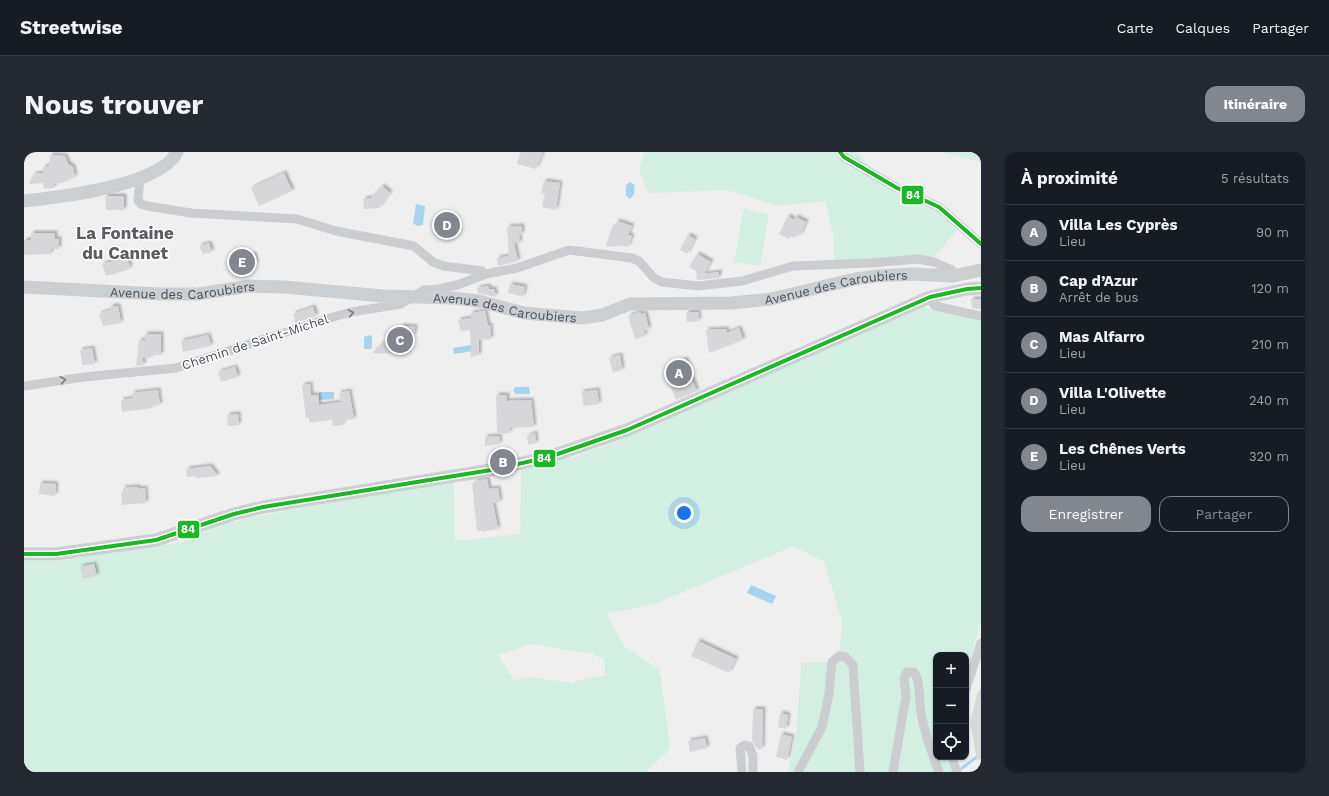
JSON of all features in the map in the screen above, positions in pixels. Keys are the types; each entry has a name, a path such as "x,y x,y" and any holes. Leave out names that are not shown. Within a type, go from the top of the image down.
{"street":[{"path":"24,201 81,193 140,179 154,173 168,164 177,152"},
{"path":"840,152 844,157 897,188 939,207 981,244"},
{"path":"140,179 138,200 141,204 147,206 191,213 297,219 336,231 414,246 433,262 444,266 482,271 486,274"},
{"name":"Chemin de Saint-Michel","path":"24,386 84,377 176,368 326,319 401,304 413,297 416,293 424,290 439,289 457,285 486,274 517,268 569,250 632,258 639,261 654,278 662,282 698,286 742,281 792,266 871,263 918,259 945,266 952,270 953,276"},
{"name":"Avenue des Caroubiers","path":"24,287 160,294 198,294 250,286 284,286 413,297 454,298 479,301 524,312 582,318 602,315 630,304 731,303 771,299 854,279 914,274 953,276 981,270"},
{"path":"24,554 56,554 156,540 234,514 263,507 491,470 549,457 627,430 930,297 967,289 981,288"},
{"path":"930,297 935,306 981,316"},
{"path":"966,688 981,643"},
{"path":"798,772 822,727 832,662 840,656 845,657 853,665 860,772"},
{"path":"893,772 906,696 904,678 907,672 914,672 918,677 923,723 930,749 939,772"},
{"path":"742,772 740,748 745,745 750,746 753,756 753,772"},
{"path":"953,760 956,772"}],"green space":[{"path":"644,152 856,152 894,192 936,210 957,230 933,258 834,265 834,239 825,201 777,206 727,190 649,193 639,172"},
{"path":"944,152 981,152 981,162 945,153"},
{"path":"744,208 769,215 760,266 734,262"},
{"path":"923,307 937,312 975,316 981,319 981,620 969,667 969,652 933,652 933,760 953,760 957,772 788,772 796,737 801,663 832,662 839,656 842,622 824,562 794,546 654,604 606,614 625,647 660,670 670,749 646,772 24,772 24,561 57,561 182,542 216,527 247,518 454,480 455,541 520,534 521,470 576,456 609,444","holes":["531,644 592,654 604,659 605,676 585,678 573,683 530,677 514,680 498,655"]}],"water":[{"path":"629,182 634,184 634,192 629,199 626,195 626,186"},
{"path":"416,204 425,206 423,225 417,226 413,223"},
{"path":"370,335 372,337 372,349 364,349 364,337"},
{"path":"472,345 473,351 454,354 453,348"},
{"path":"515,387 529,387 530,394 515,394 513,390"},
{"path":"319,392 334,392 334,399 319,400"},
{"path":"751,585 776,596 772,604 747,593"}],"building":[{"path":"521,152 543,152 536,169 517,164"},
{"path":"50,155 65,156 68,164 73,167 75,177 62,183 54,184 54,188 44,189 43,183 29,184 34,174 43,173 43,167 49,166"},
{"path":"284,173 292,191 259,206 251,188"},
{"path":"544,181 560,183 556,210 542,207 545,194 541,193"},
{"path":"382,186 390,193 379,208 364,209 363,199 371,198"},
{"path":"105,196 124,196 124,210 106,210"},
{"path":"449,216 457,220 450,241 434,235 441,217 448,220"},
{"path":"788,216 794,220 796,217 806,222 800,236 797,234 795,238 791,236 789,239 779,234"},
{"path":"617,221 632,226 628,235 632,236 628,247 617,245 616,247 606,246 612,227 615,228"},
{"path":"522,226 522,234 519,235 520,243 514,243 518,261 498,266 497,258 509,256 507,227"},
{"path":"31,233 55,233 55,239 59,239 59,249 51,249 51,254 24,255 24,240 31,240"},
{"path":"688,235 695,239 687,254 680,250"},
{"path":"209,243 212,252 203,254 199,246"},
{"path":"254,254 256,264 249,266 250,268 231,272 228,259"},
{"path":"697,254 711,262 704,274 719,272 719,278 697,280 696,271 689,267"},
{"path":"127,258 130,267 128,270 106,276 102,264"},
{"path":"510,284 525,287 523,297 508,293"},
{"path":"488,286 489,289 494,289 496,297 478,293 477,288"},
{"path":"971,299 981,299 981,309 972,308"},
{"path":"111,306 118,306 121,323 103,326 99,314 110,310"},
{"path":"313,307 316,316 295,323 293,314"},
{"path":"485,311 488,326 490,325 491,339 479,340 479,355 471,357 470,330 461,331 458,320 471,318 471,313"},
{"path":"640,312 641,314 645,313 649,329 644,331 645,336 635,339 628,316"},
{"path":"686,312 698,312 699,321 687,322"},
{"path":"402,326 415,327 414,336 410,335 410,344 404,350 408,354 372,353"},
{"path":"739,328 743,340 709,353 706,330 726,329 727,333"},
{"path":"145,334 161,334 161,355 152,355 151,358 142,358 144,365 136,366 139,340 145,341"},
{"path":"208,335 211,346 183,352 181,341"},
{"path":"92,348 95,364 82,365 80,350"},
{"path":"620,355 622,370 613,372 609,358"},
{"path":"685,359 690,370 688,371 697,391 676,400 670,385 669,377 671,376 666,367"},
{"path":"235,367 238,377 221,382 218,372"},
{"path":"310,384 311,395 318,395 319,405 341,402 339,393 349,391 354,419 342,421 343,425 333,426 332,420 309,423 309,418 306,418 302,385"},
{"path":"158,390 160,405 152,406 152,408 122,412 121,400 133,398 132,393"},
{"path":"597,390 599,404 584,406 581,392"},
{"path":"496,395 507,395 507,401 531,400 534,427 509,428 510,433 497,434"},
{"path":"238,414 239,425 228,426 227,415"},
{"path":"535,433 536,443 528,445 527,436"},
{"path":"499,436 500,444 485,446 485,437"},
{"path":"210,466 218,476 196,478 195,476 187,477 186,469"},
{"path":"487,479 489,489 498,488 500,502 493,503 498,529 482,532 481,530 477,531 472,484 475,483 475,481"},
{"path":"40,483 56,484 55,496 39,494"},
{"path":"138,487 138,489 145,488 146,503 122,505 121,493 123,493 123,488"},
{"path":"94,564 97,576 83,579 80,567"},
{"path":"698,641 736,659 729,673 691,656"},
{"path":"978,692 981,693 981,759 977,760 970,722"},
{"path":"753,709 763,709 762,749 757,749 752,741"},
{"path":"780,713 788,715 786,729 778,727"},
{"path":"781,734 792,737 787,760 776,757"},
{"path":"705,738 707,748 690,752 688,741"}],"waterway":[{"path":"962,768 981,754"}],"transit line":[{"name":"84","path":"840,152 844,157 897,188 939,207 981,244"},
{"name":"84","path":"24,554 56,554 156,540 234,514 263,507 491,470 549,457 627,430 930,297 967,289 981,288"}],"place":[{"name":"Villa L'Olivette","path":"447,225"},
{"name":"Les Chênes Verts","path":"242,262"},
{"name":"Mas Alfarro","path":"400,340"},
{"name":"Villa Les Cyprès","path":"679,373"},
{"name":"Cap d’Azur","path":"503,462"}],"district":[{"name":"La Fontaine du Cannet","path":"125,243"}]}
